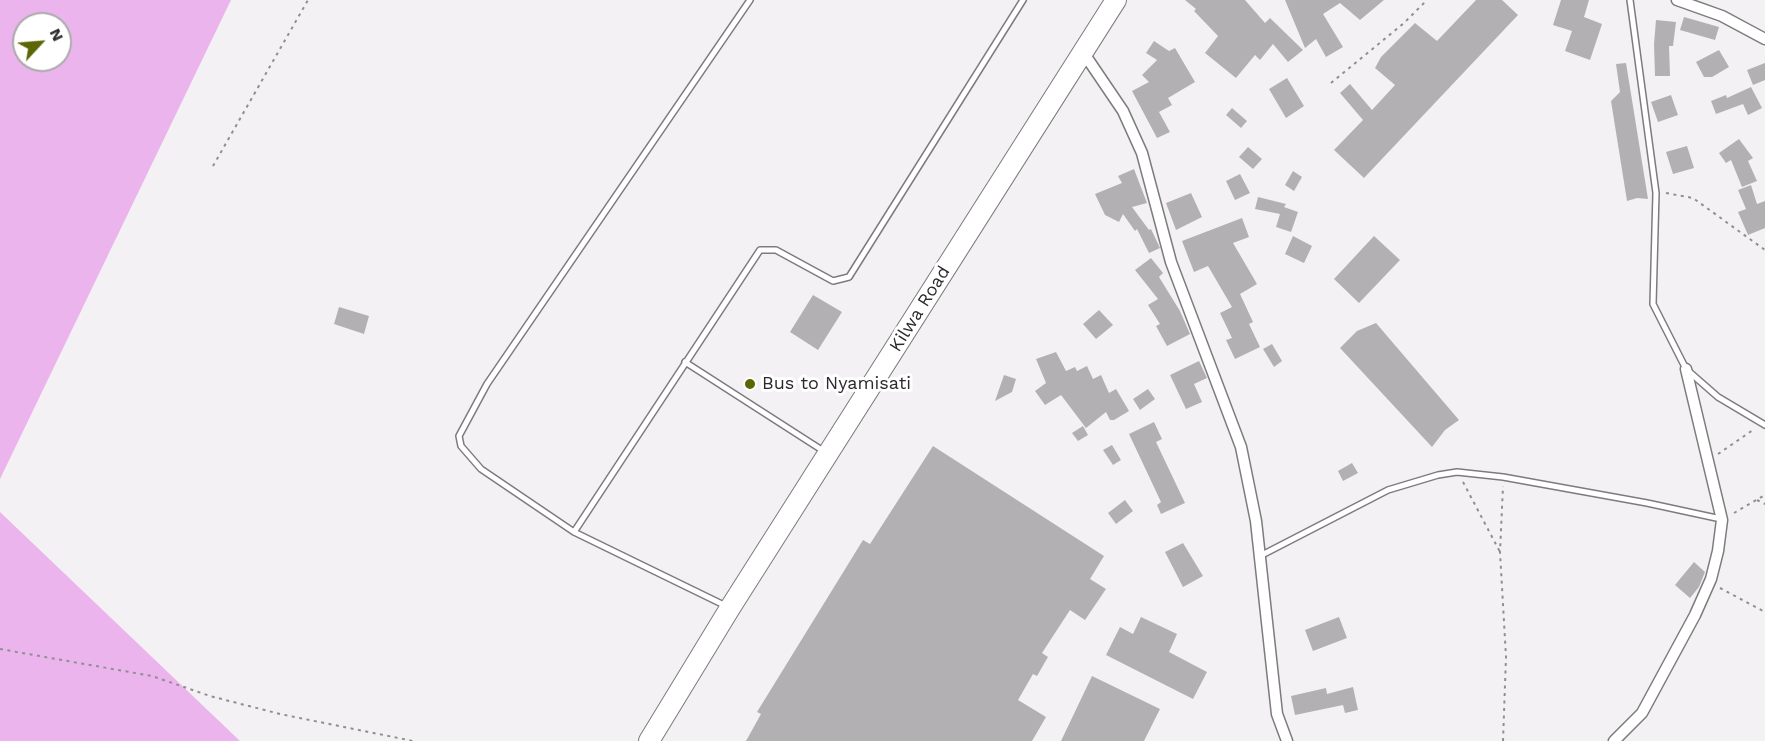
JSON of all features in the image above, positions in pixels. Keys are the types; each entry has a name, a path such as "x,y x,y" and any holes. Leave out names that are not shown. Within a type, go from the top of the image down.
{"highway":[{"name":"Kilwa Road","path":"649,741 730,608 1116,0"}],"street":[{"path":"1677,0 1722,16 1765,39"},
{"path":"1083,52 1123,111 1142,153 1171,262 1241,447 1255,511 1277,714 1287,741"},
{"path":"1614,741 1642,713 1695,615 1711,579 1722,520 1686,369"}],"lane":[{"path":"730,608 574,532 481,469 460,446 459,436 487,384 750,0"},
{"path":"574,532 760,250 776,250 833,282 849,276 1023,0"},
{"path":"1630,0 1656,193 1653,304 1686,369 1719,397 1764,423"},
{"path":"685,362 828,454"},
{"path":"1260,556 1388,490 1427,477 1458,472 1503,477 1647,502 1722,520"}],"path":[{"path":"213,166 308,0"},
{"path":"1331,83 1404,23 1427,0"},
{"path":"1656,193 1675,193 1693,198 1765,250"},
{"path":"1708,459 1726,450 1764,423"},
{"path":"1458,472 1500,552"},
{"path":"1503,477 1500,552 1506,657 1503,741"},
{"path":"1722,520 1765,495"},
{"path":"1757,500 1765,504"},
{"path":"1711,579 1725,592 1765,612"},
{"path":"0,649 152,676 210,696 280,714 413,741"}],"shaded area":[{"path":"0,0 231,0 0,479"},
{"path":"0,512 240,741 0,741"}],"building":[{"path":"1185,0 1245,0 1265,23 1270,18 1303,50 1288,62 1273,44 1260,60 1255,55 1236,78 1205,53 1218,36 1194,11 1196,9"},
{"path":"1285,0 1384,0 1360,20 1340,3 1323,14 1343,47 1326,57 1316,39 1305,48"},
{"path":"1476,0 1502,0 1518,15 1364,178 1334,150 1363,120 1340,93 1350,84 1372,110 1395,85 1375,68 1381,57 1415,23 1437,41"},
{"path":"1561,0 1589,0 1584,17 1602,24 1590,60 1565,51 1572,31 1553,25"},
{"path":"1684,17 1719,27 1715,40 1680,30"},
{"path":"1656,20 1676,22 1673,46 1669,46 1670,76 1655,76"},
{"path":"1154,41 1169,51 1175,48 1195,82 1168,98 1172,105 1159,112 1170,132 1157,138 1132,91 1149,82 1142,75 1157,60 1146,53"},
{"path":"1719,50 1729,67 1712,77 1704,77 1696,62"},
{"path":"1626,63 1648,199 1637,198 1627,201 1611,101 1620,92 1616,64"},
{"path":"1765,63 1765,80 1753,85 1747,70"},
{"path":"1287,78 1304,106 1286,118 1269,89"},
{"path":"1751,87 1762,108 1748,115 1743,104 1716,114 1711,101 1726,95 1727,98"},
{"path":"1671,95 1678,115 1658,122 1651,102"},
{"path":"1232,108 1247,121 1241,128 1226,115"},
{"path":"1739,139 1753,158 1748,161 1757,181 1742,187 1731,160 1726,163 1719,153"},
{"path":"1687,146 1694,168 1673,174 1666,152"},
{"path":"1248,147 1262,159 1253,169 1239,157"},
{"path":"1134,169 1147,203 1132,207 1149,230 1151,229 1160,248 1149,253 1137,229 1135,231 1123,214 1119,222 1105,215 1095,194 1122,183 1118,176"},
{"path":"1293,171 1302,177 1294,191 1285,185"},
{"path":"1240,174 1250,193 1235,200 1226,181"},
{"path":"1751,185 1757,204 1765,201 1765,228 1748,235 1738,212 1746,209 1738,190"},
{"path":"1191,193 1202,217 1176,230 1166,203"},
{"path":"1258,197 1286,204 1284,207 1298,212 1291,232 1276,227 1280,214 1255,209"},
{"path":"1242,218 1249,237 1233,243 1257,284 1240,294 1253,322 1249,324 1260,347 1235,359 1226,340 1232,338 1220,313 1232,307 1208,266 1194,272 1182,241"},
{"path":"1293,236 1312,246 1304,263 1285,254"},
{"path":"1374,236 1400,260 1359,303 1334,279"},
{"path":"1151,258 1163,273 1159,277 1180,311 1190,334 1167,346 1156,326 1160,324 1148,305 1158,299 1135,270"},
{"path":"813,295 842,312 818,350 790,332"},
{"path":"339,307 369,316 364,334 334,324"},
{"path":"1099,310 1113,325 1096,339 1083,324"},
{"path":"1376,323 1459,420 1445,430 1432,447 1340,348 1357,331"},
{"path":"1272,344 1282,361 1274,367 1263,349"},
{"path":"1056,352 1066,371 1075,367 1077,371 1087,366 1093,379 1101,375 1109,393 1116,389 1129,411 1114,420 1110,420 1106,412 1086,428 1061,395 1045,405 1035,391 1046,383 1036,359"},
{"path":"1199,361 1207,378 1194,384 1202,402 1186,409 1170,375"},
{"path":"1004,375 1016,379 1012,392 995,401"},
{"path":"1148,389 1155,399 1140,410 1133,399"},
{"path":"1154,422 1162,439 1156,442 1185,503 1161,514 1157,505 1161,502 1129,434"},
{"path":"1083,426 1088,435 1078,441 1072,433"},
{"path":"1112,445 1121,460 1113,465 1103,450"},
{"path":"933,446 1104,556 1090,579 1106,589 1085,620 1070,610 1042,653 1048,657 1037,676 1033,674 1018,700 1046,717 1032,741 746,741 761,714 757,712 863,540 870,544"},
{"path":"1352,463 1358,473 1343,481 1338,471"},
{"path":"1125,500 1133,511 1116,524 1108,513"},
{"path":"1183,543 1203,576 1183,587 1165,552"},
{"path":"1694,562 1705,572 1699,587 1690,598 1675,585"},
{"path":"1141,617 1177,634 1169,652 1207,672 1193,699 1106,655 1120,627 1133,634"},
{"path":"1339,617 1347,638 1313,651 1305,630"},
{"path":"1092,676 1160,709 1144,741 1061,741"},
{"path":"1353,687 1358,710 1345,713 1343,705 1295,715 1291,696 1326,688 1327,694"}],"place":[{"name":"Bus to Nyamisati","path":"750,384"}]}
